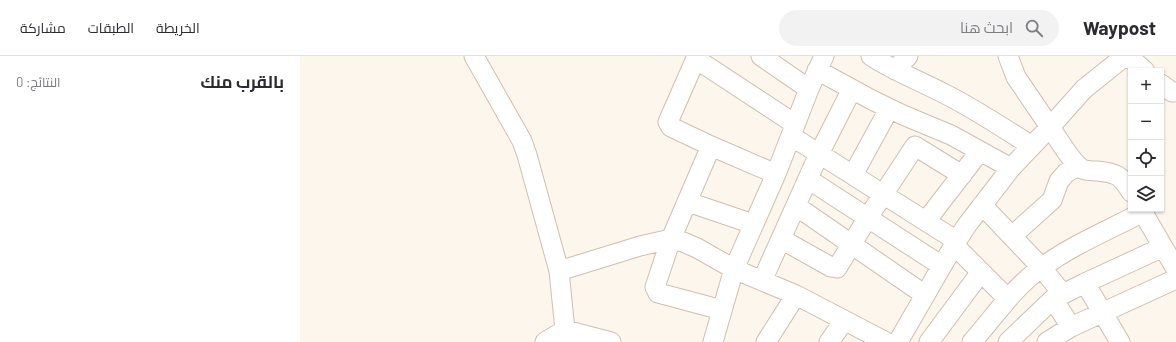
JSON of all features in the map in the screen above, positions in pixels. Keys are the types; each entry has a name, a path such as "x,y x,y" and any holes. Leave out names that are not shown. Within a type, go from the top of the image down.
{"street":[{"path":"474,56 522,141 527,155 559,271 564,336"},
{"path":"761,56 809,88"},
{"path":"871,56 902,63 946,94 1032,146"},
{"path":"1008,56 1016,77 1050,128 1078,166 1088,171 1116,174 1128,188"},
{"path":"898,342 955,243 1011,168 1050,128 1084,89 1126,56 1141,68"},
{"path":"776,174 711,146 668,124 697,57 793,130 819,154 926,221 955,243 1008,299"},
{"path":"713,342 734,269 776,174 819,61 852,89 889,109 951,135 1011,168"},
{"path":"1164,86 1172,92 1176,92"},
{"path":"762,281 819,154 852,89"},
{"path":"853,175 889,109"},
{"path":"781,239 831,268 839,266 927,125"},
{"path":"936,159 951,135"},
{"path":"711,146 671,239 655,287 658,293 722,310"},
{"path":"915,146 962,175"},
{"path":"926,221 980,152"},
{"path":"1012,236 1052,200 1059,181 1066,173 1078,166"},
{"path":"808,179 867,219 942,266"},
{"path":"688,202 754,224"},
{"path":"982,205 1041,267 1057,296 1071,327"},
{"path":"796,206 925,295"},
{"path":"972,342 1008,299 1041,267 1074,247 1140,212"},
{"path":"1143,212 1176,269"},
{"path":"559,271 640,246 671,239 697,248 734,269 796,295 844,320 863,337 886,342"},
{"path":"1008,342 1057,296 1163,246"},
{"path":"929,342 981,272"},
{"path":"1048,342 1071,327 1176,279"},
{"path":"1085,283 1120,342"},
{"path":"766,342 796,295"},
{"path":"829,342 844,320"},
{"path":"545,342 564,336 611,342"}]}
